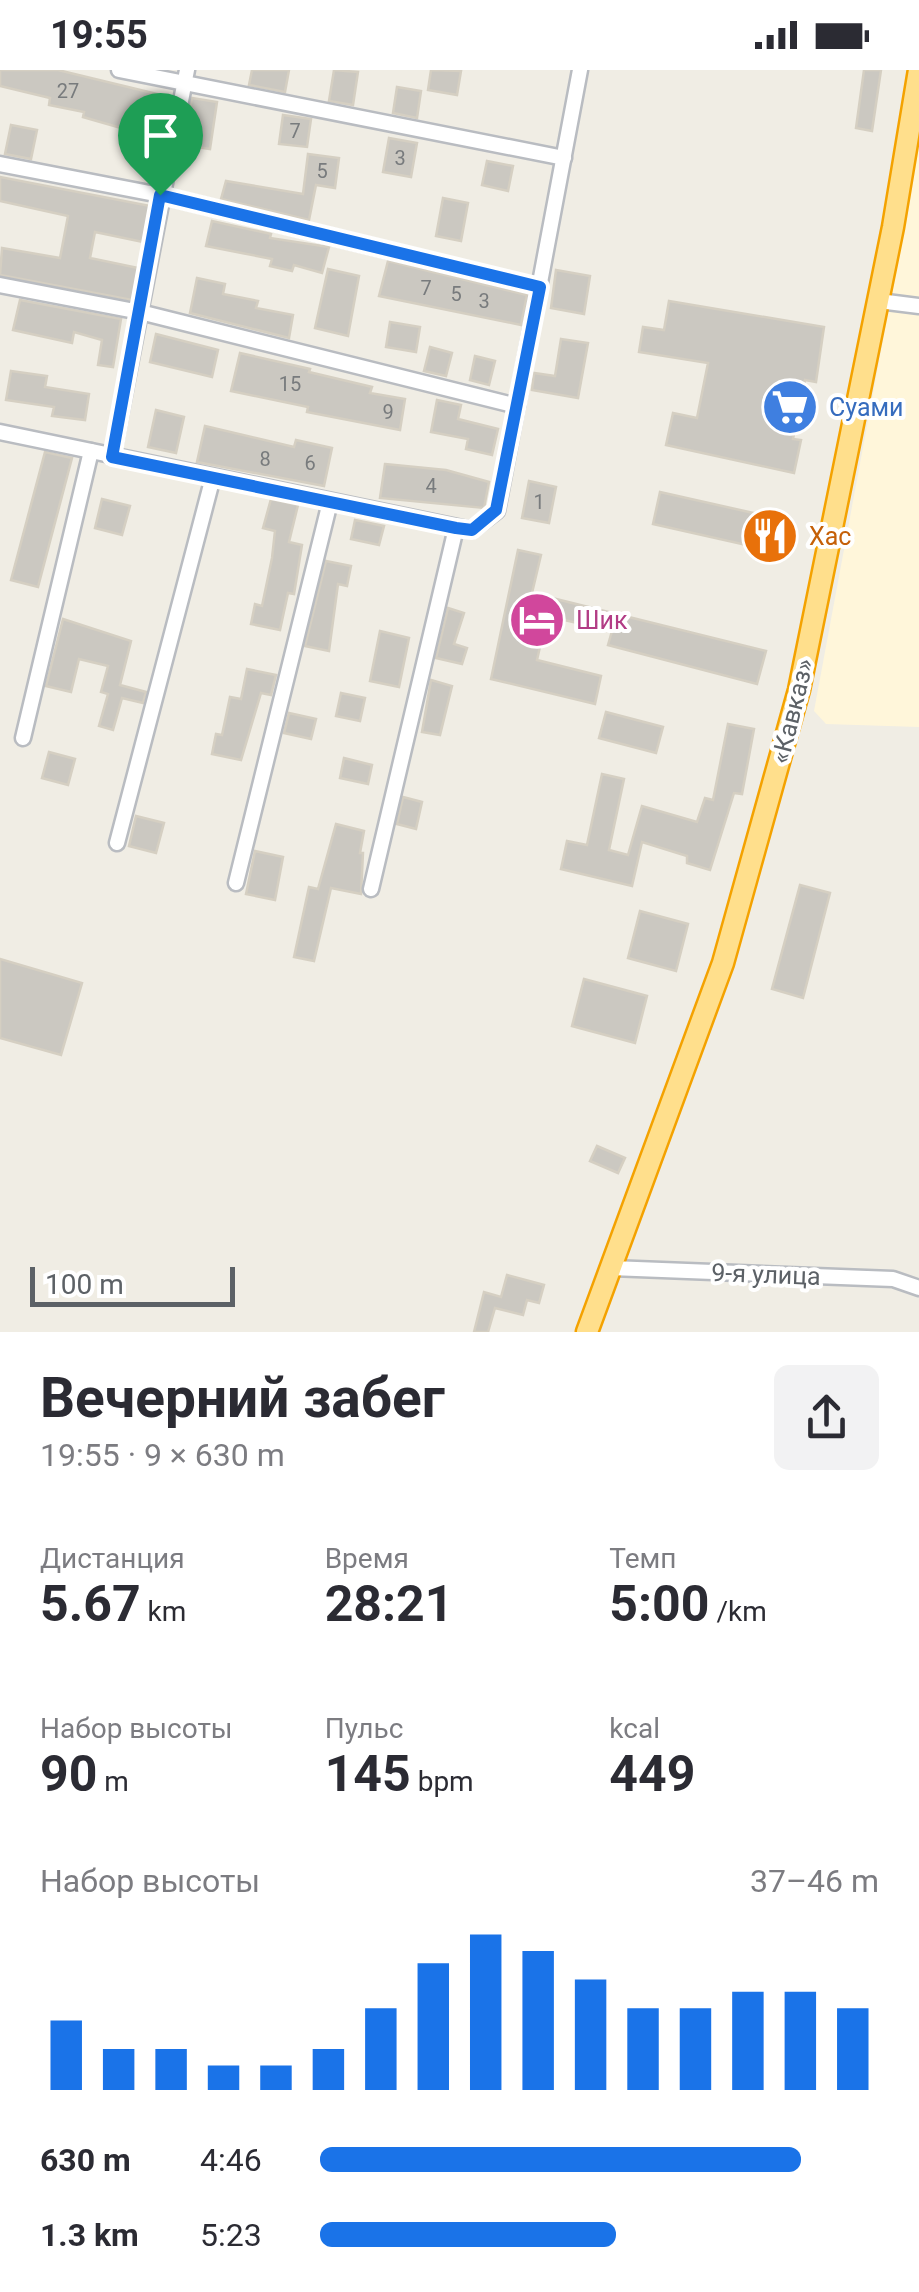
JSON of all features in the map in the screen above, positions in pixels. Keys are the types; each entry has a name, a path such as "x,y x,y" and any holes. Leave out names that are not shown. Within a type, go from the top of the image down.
{"highway":[{"name":"«Кавказ»","path":"587,1332 722,963 799,690 878,301 918,70"}],"street":[{"path":"120,70 186,76 564,158"},
{"path":"0,432 472,530 496,510 580,70"},
{"path":"112,457 186,76"},
{"path":"0,164 160,195 540,287"},
{"path":"0,285 140,312 517,406"},
{"path":"878,301 919,306"},
{"path":"23,738 91,451"},
{"path":"117,843 214,477"},
{"path":"236,883 330,502"},
{"path":"371,890 456,528"},
{"name":"9-я улица","path":"611,1268 893,1279 919,1288"}],"shaded area":[{"path":"919,146 919,727 826,724 814,711"}],"building":[{"path":"0,70 58,70 161,95 152,137 83,117 84,112 49,105 50,98 0,86"},
{"path":"252,70 289,70 285,92 249,85"},
{"path":"334,70 358,72 353,105 329,101"},
{"path":"431,70 461,71 457,95 428,90"},
{"path":"864,70 881,70 872,131 856,128"},
{"path":"397,87 421,91 417,118 393,113"},
{"path":"192,98 217,102 210,149 183,145"},
{"path":"283,115 311,119 307,147 279,144"},
{"path":"11,125 37,130 31,159 5,154"},
{"path":"389,138 417,143 411,177 383,172"},
{"path":"308,154 339,158 335,188 316,185 309,220 221,199 226,181 303,194"},
{"path":"487,161 513,166 508,191 482,185"},
{"path":"0,177 150,206 143,242 95,232 90,258 138,268 132,300 0,275 2,248 60,258 68,216 0,201"},
{"path":"443,198 468,203 461,241 436,236"},
{"path":"212,221 271,234 270,238 329,247 322,273 294,265 292,271 270,266 272,259 206,246"},
{"path":"388,261 527,295 521,325 379,296"},
{"path":"328,269 359,276 348,336 315,328"},
{"path":"556,270 590,276 584,314 551,308"},
{"path":"197,278 225,284 223,294 258,301 256,308 293,315 289,338 190,313"},
{"path":"20,300 121,319 113,367 98,365 102,340 74,332 72,343 13,330"},
{"path":"669,301 824,327 816,382 805,380 793,439 801,440 794,473 666,445 673,413 697,418 708,363 639,352 643,327 664,330"},
{"path":"390,322 420,327 416,352 386,347"},
{"path":"156,334 218,350 212,377 150,362"},
{"path":"561,339 588,343 578,398 532,390 534,373 555,376"},
{"path":"430,347 452,353 446,376 424,371"},
{"path":"240,353 372,387 370,393 405,399 400,430 307,412 308,407 231,391"},
{"path":"475,356 495,361 489,385 470,380"},
{"path":"11,371 47,376 45,387 89,394 85,420 52,416 54,407 6,400"},
{"path":"437,400 461,405 458,419 498,429 492,455 466,449 468,439 431,432"},
{"path":"156,410 184,417 176,453 148,447"},
{"path":"205,426 294,447 296,440 332,448 324,486 197,462"},
{"path":"45,452 72,458 38,587 11,580"},
{"path":"385,464 446,470 489,482 484,508 380,498"},
{"path":"529,481 556,487 549,523 522,518"},
{"path":"660,492 789,521 782,553 653,524"},
{"path":"102,499 130,506 122,535 95,528"},
{"path":"271,499 298,505 289,542 302,545 294,594 288,593 280,630 251,624 255,604 262,606 272,558 275,531 263,528"},
{"path":"355,520 384,526 379,545 351,539"},
{"path":"518,550 541,555 532,593 766,651 757,684 608,645 612,631 547,616 537,660 601,676 595,704 491,679"},
{"path":"326,561 351,566 347,586 338,584 329,651 305,646"},
{"path":"448,608 464,613 454,644 467,648 462,664 436,658"},
{"path":"63,619 131,641 120,685 146,692 143,703 122,698 113,730 99,726 108,694 101,692 108,666 79,659 71,692 46,686"},
{"path":"380,631 409,638 399,687 370,681"},
{"path":"247,669 276,675 271,695 261,693 241,760 212,754 216,734 222,735 230,697 241,699"},
{"path":"431,680 452,686 440,735 422,732"},
{"path":"341,693 365,698 360,721 336,716"},
{"path":"606,712 663,727 656,753 599,738"},
{"path":"289,713 316,719 311,739 284,733"},
{"path":"728,724 754,729 742,794 734,793 710,870 687,863 687,856 642,842 632,886 561,869 567,841 587,845 602,774 624,779 609,850 628,855 642,806 697,822 705,798 713,800"},
{"path":"49,752 75,759 68,785 42,778"},
{"path":"344,758 372,765 368,784 340,778"},
{"path":"403,797 422,802 416,829 397,824"},
{"path":"136,816 164,823 156,853 129,846"},
{"path":"336,824 364,831 361,894 331,888 314,961 294,957 309,887 318,889"},
{"path":"255,851 283,857 275,900 246,894"},
{"path":"800,885 830,893 803,998 772,989"},
{"path":"640,911 688,924 676,971 628,958"},
{"path":"0,959 82,983 61,1055 0,1038"},
{"path":"584,979 647,996 635,1043 572,1026"},
{"path":"597,1146 625,1158 618,1173 590,1161"},
{"path":"507,1275 544,1285 539,1303 527,1300 523,1315 495,1308 488,1332 474,1332 484,1292 501,1297"}],"place":[{"name":"Суами","path":"790,407"},
{"name":"Хас","path":"770,536"},
{"name":"Шик","path":"537,620"}],"route":[{"path":"160,195 540,287 496,510 472,530 456,528 112,457 160,195"}]}
